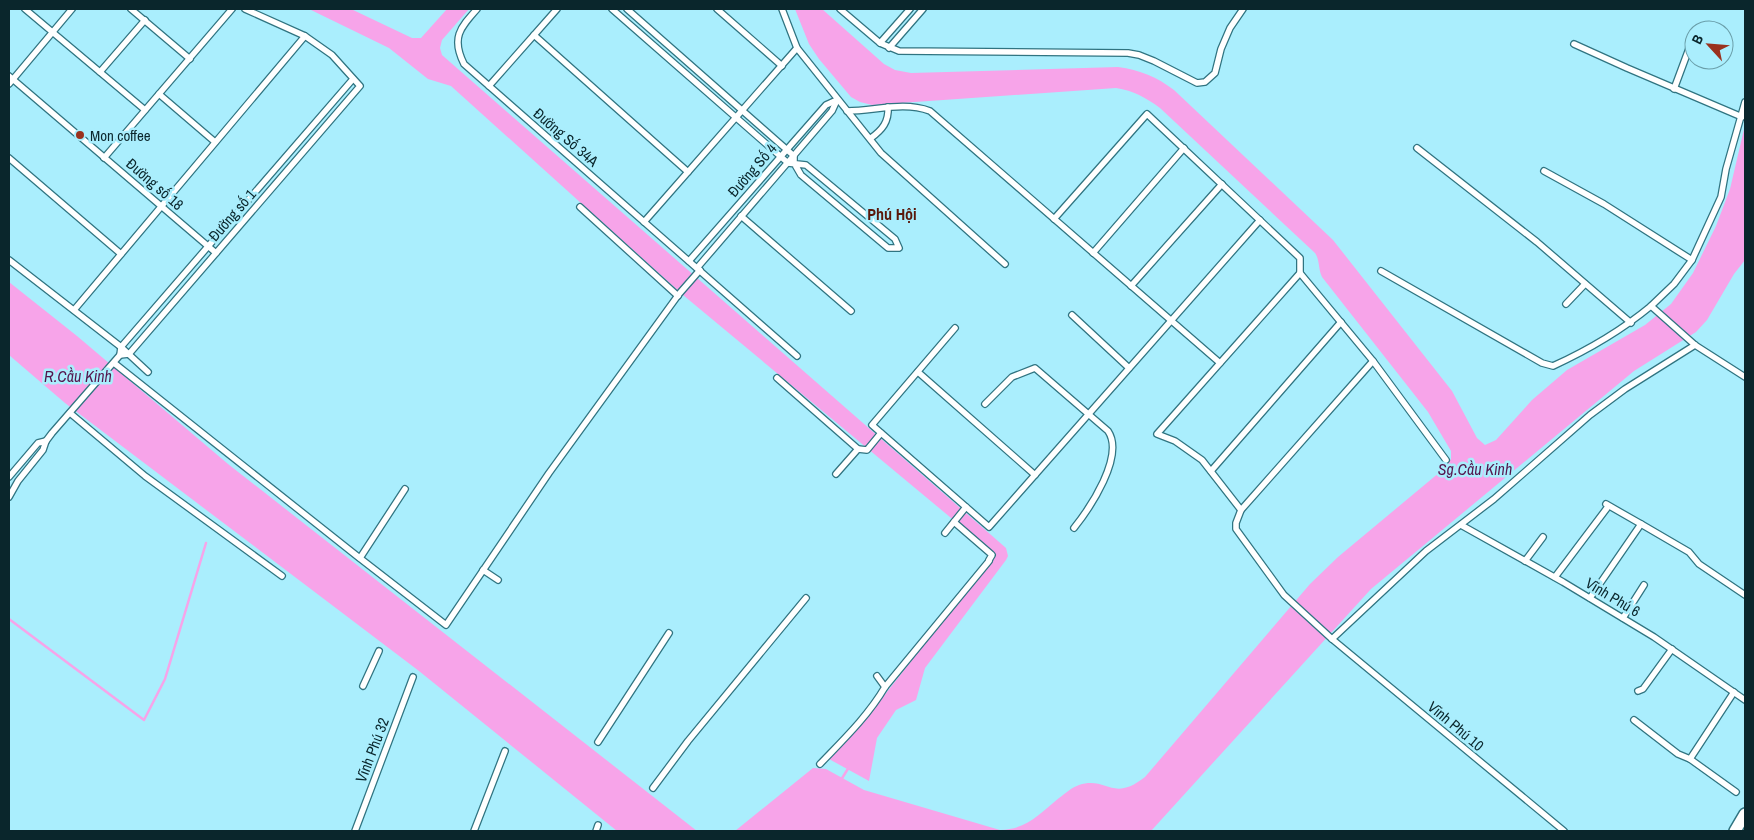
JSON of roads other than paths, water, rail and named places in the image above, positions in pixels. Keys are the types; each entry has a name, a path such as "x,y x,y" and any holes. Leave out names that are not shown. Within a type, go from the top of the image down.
{"highway":[{"path":"1735,831 1745,814"}],"street":[{"path":"25,9 145,110"},
{"path":"10,80 72,9"},
{"path":"131,9 190,58"},
{"path":"104,158 232,9"},
{"path":"245,9 306,36 332,55 353,79"},
{"name":"Đường Số 34A","path":"477,9 463,26 457,40 458,52 464,64 689,261 697,271 797,356"},
{"path":"489,86 557,9"},
{"path":"612,9 788,164"},
{"path":"627,9 794,156 794,163 801,175 888,248 899,248 895,239 806,165 794,163 788,164"},
{"path":"717,9 723,12 782,66"},
{"path":"782,9 797,48 881,152 1004,264"},
{"path":"840,9 880,43 899,51 1128,53 1154,61 1197,83 1205,82 1215,73 1221,49 1230,28 1243,9"},
{"path":"880,43 910,9"},
{"path":"889,48 923,9"},
{"path":"100,72 144,20"},
{"path":"534,35 688,172"},
{"path":"74,310 306,36"},
{"path":"1574,44 1742,117"},
{"path":"644,222 797,48"},
{"path":"1674,88 1684,62"},
{"name":"Đường số 1","path":"121,347 353,79 360,86 129,354"},
{"name":"Đường số 18","path":"10,80 216,253"},
{"path":"159,94 215,142"},
{"path":"114,363 446,625 548,474 679,295 741,216 832,111 838,100"},
{"name":"Đường Số 4","path":"689,261 826,105 838,100"},
{"path":"1380,271 1542,363 1553,366 1583,351 1631,322 1674,284 1692,260 1721,197 1726,169 1745,102"},
{"path":"847,111 917,107 930,111 1220,363"},
{"path":"871,138 882,130 888,116 888,108"},
{"path":"1054,219 1147,114 1300,258 1300,273 1373,361 1446,460"},
{"path":"1093,253 1184,148"},
{"path":"1417,148 1537,242 1631,322"},
{"path":"9,158 121,254"},
{"path":"1544,171 1604,204 1692,260"},
{"path":"1131,286 1222,184"},
{"path":"580,207 679,295"},
{"path":"741,216 852,311"},
{"path":"955,328 872,425 965,509 989,527 1260,220"},
{"path":"9,260 121,347 148,372"},
{"path":"1300,273 1157,434 1181,446 1202,460 1241,510 1373,361"},
{"path":"1566,304 1585,284"},
{"path":"1651,306 1693,343 1745,377"},
{"path":"1072,315 1130,368"},
{"path":"1211,470 1341,322"},
{"path":"1330,637 1426,551 1462,526 1590,416 1625,389 1693,343"},
{"path":"9,497 18,481 43,450 46,442 120,355 121,347"},
{"path":"120,355 129,354"},
{"path":"985,404 1012,377 1035,368 1111,435 1113,451 1110,464 1088,508 1074,528"},
{"path":"918,372 1035,474"},
{"path":"776,378 858,449 867,450 880,434"},
{"path":"70,413 145,476 282,576"},
{"path":"9,476 38,443 46,442"},
{"path":"836,474 858,449"},
{"path":"360,558 405,489"},
{"path":"1555,577 1607,506 1689,552 1698,564 1744,593"},
{"path":"945,533 965,509"},
{"name":"Vĩnh Phú 10","path":"1241,510 1236,523 1239,534 1286,597 1330,637 1564,831"},
{"path":"820,764 866,715 885,688 992,556 954,522"},
{"path":"1590,598 1641,524"},
{"name":"Vĩnh Phú 6","path":"1462,526 1555,577 1623,618 1672,649 1745,700"},
{"path":"1526,561 1543,537"},
{"path":"483,570 498,580"},
{"path":"1623,618 1626,610 1644,585"},
{"path":"653,788 688,741 806,598"},
{"path":"598,742 669,633"},
{"path":"1638,692 1643,689 1672,649"},
{"path":"363,686 379,651"},
{"path":"877,676 885,688"},
{"name":"Vĩnh Phú 32","path":"355,831 413,677"},
{"path":"1690,759 1734,692"},
{"path":"1634,720 1678,754 1690,759 1736,792"},
{"path":"474,831 505,751"}],"water":[{"path":"309,9 351,9 412,38 421,38 447,9 469,9 442,40 440,48 442,55 1006,548 1008,556 1006,560 925,668 916,700 896,710 877,738 869,781 829,759 872,711 992,558 992,552 683,295 451,86 428,79 389,48"},
{"name":"Sg.Cầu Kinh","path":"795,9 822,9 884,64 895,70 911,73 1118,67 1148,75 1168,85 1333,240 1452,391 1477,438 1485,445 1496,440 1532,400 1567,370 1645,325 1671,304 1693,273 1716,226 1730,189 1745,125 1745,260 1734,274 1707,320 1696,332 1634,371 1371,589 1151,831 735,831 813,768 826,769 864,790 1000,830 1026,824 1079,785 1089,783 1117,789 1134,784 1145,777 1310,584 1338,557 1446,467 1451,459 1451,451 1428,412 1322,277 1315,253 1155,104 1134,93 1116,88 872,105 860,102 851,97 819,59 809,44"},
{"name":"R.Cầu Kinh","path":"9,282 77,336 228,464 697,831 617,831 419,671 65,403 9,355"}],"waterway":[{"path":"9,619 144,720 165,679 206,543"},
{"path":"841,780 849,767"}],"place":[{"name":"Mon coffee","path":"80,135"}],"district":[{"name":"Phú Hội","path":"892,214"}]}
